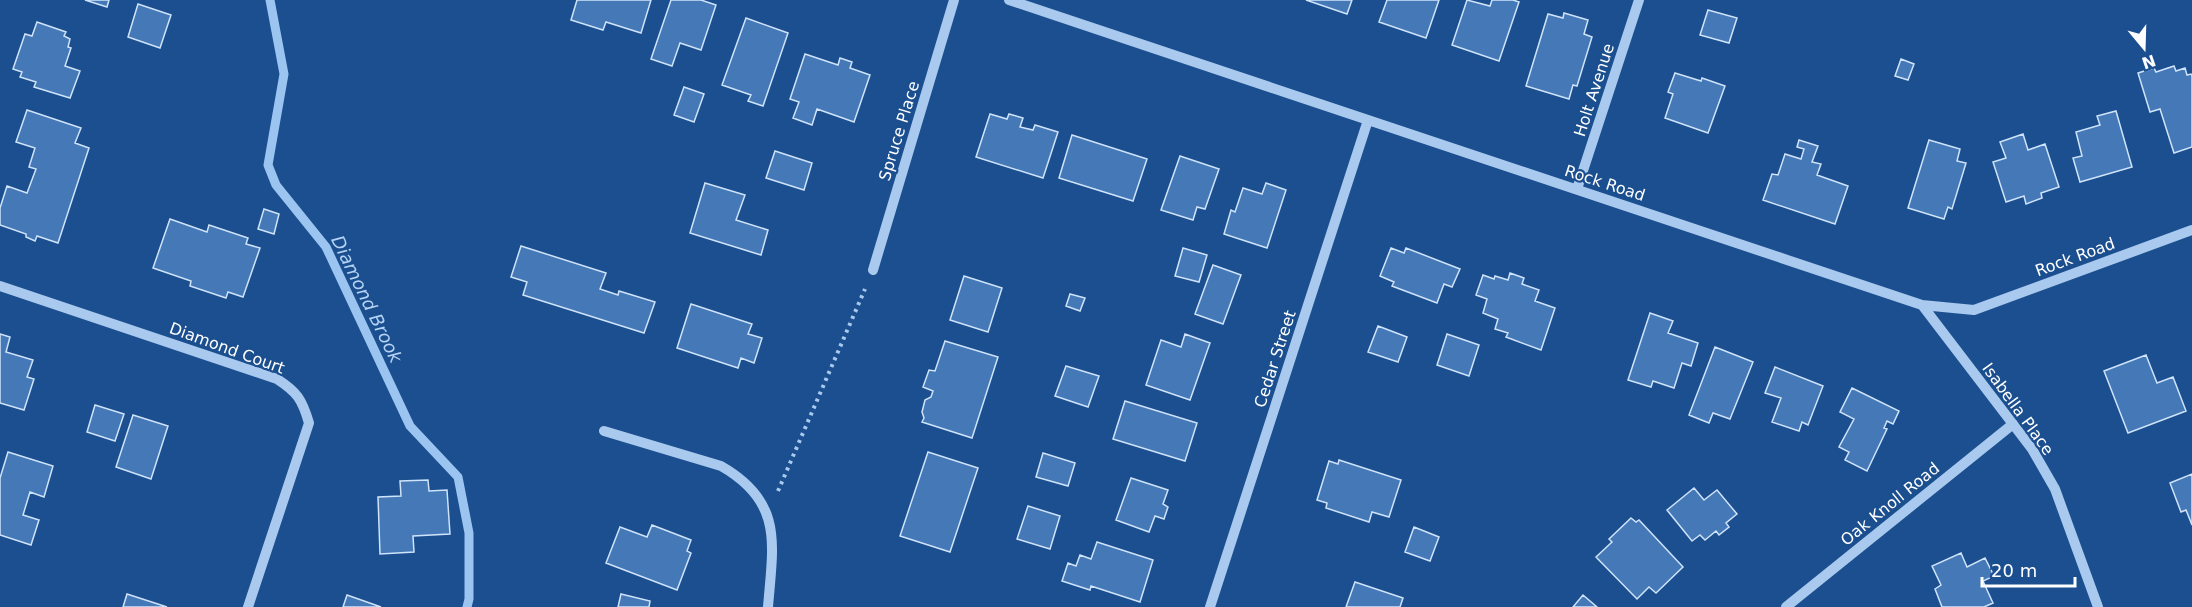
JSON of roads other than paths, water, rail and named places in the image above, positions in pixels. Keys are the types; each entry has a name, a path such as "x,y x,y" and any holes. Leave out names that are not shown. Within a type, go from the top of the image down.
{"street":[{"name":"Spruce Place","path":"873,270 954,0"},
{"name":"Rock Road","path":"1009,0 1922,304 1974,310 2192,230"},
{"name":"Holt Avenue","path":"1577,189 1639,0"},
{"name":"Cedar Street","path":"1210,607 1368,120"},
{"name":"Diamond Court","path":"0,286 277,379 292,389 303,402 309,423 248,607"},
{"name":"Isabella Place","path":"1922,304 2032,449 2055,489 2098,607"},
{"name":"Oak Knoll Road","path":"1786,607 2013,424"},
{"path":"604,431 721,466 737,475 758,497 768,514 772,533 768,607"}],"waterway":[{"name":"Diamond Brook","path":"270,0 284,74 268,165 276,185 326,247 410,426 458,477 469,533 467,607"}]}
